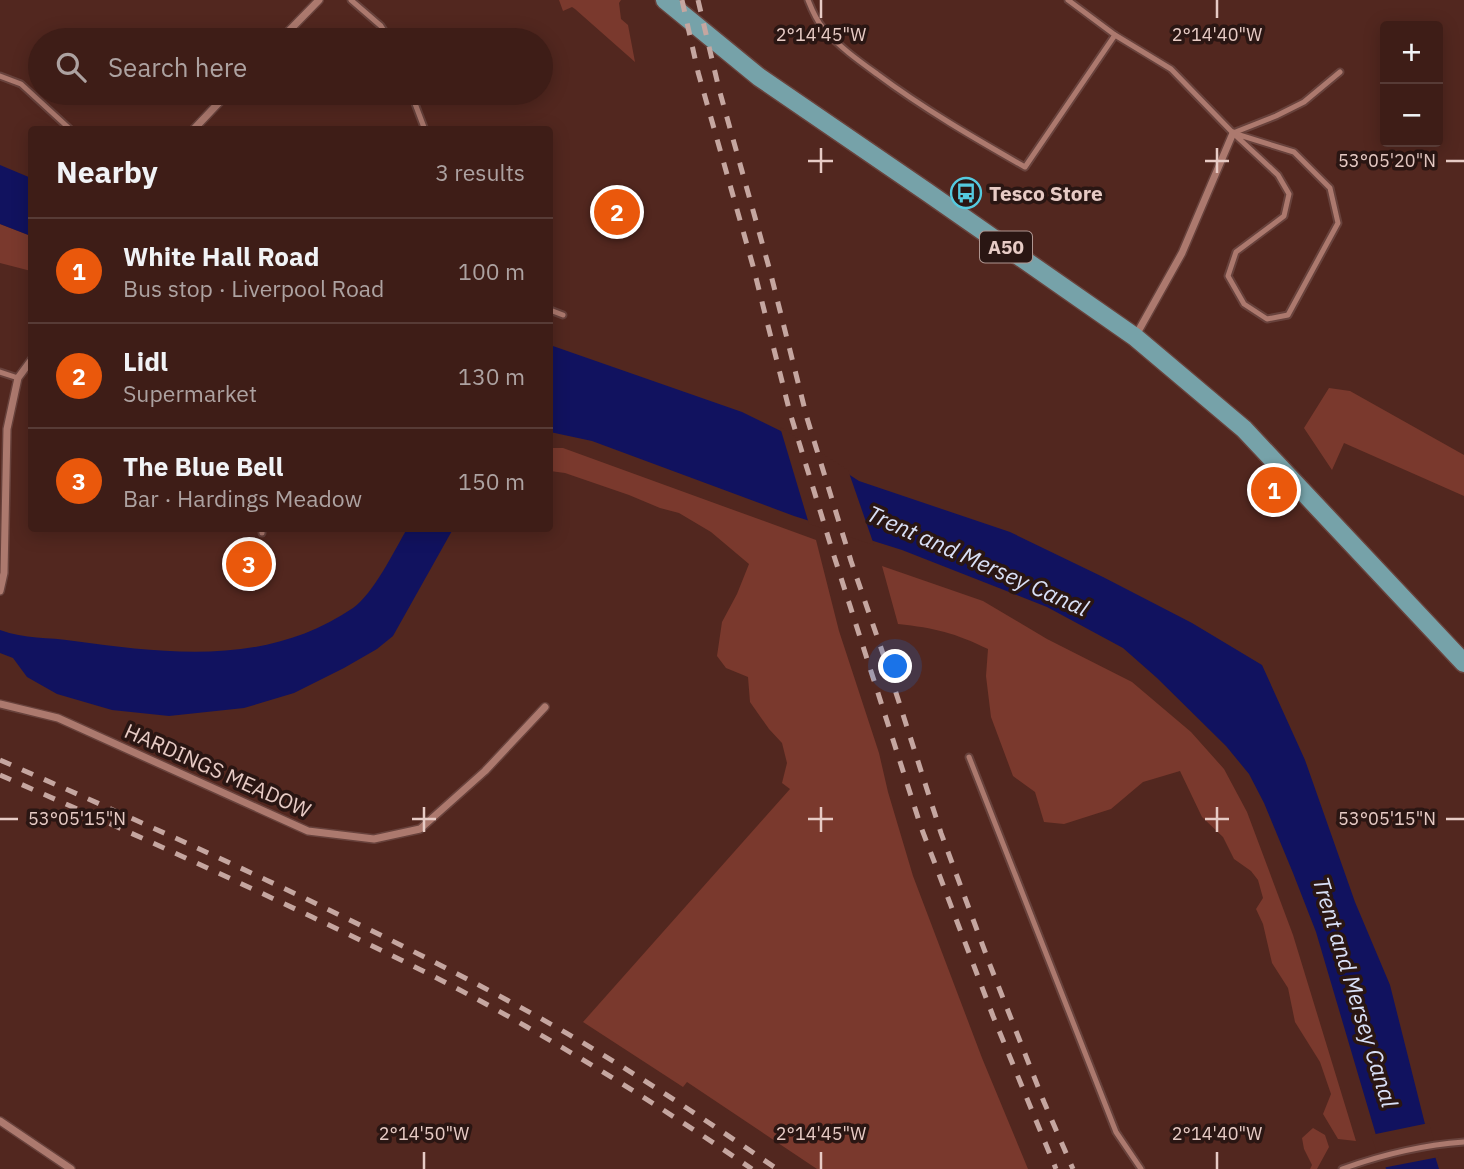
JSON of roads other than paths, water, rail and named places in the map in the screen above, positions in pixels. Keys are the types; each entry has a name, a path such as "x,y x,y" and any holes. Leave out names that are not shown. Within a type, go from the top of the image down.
{"main road":[{"name":"A50","path":"665,0 759,78 1135,337 1244,429 1464,663"}],"street":[{"path":"292,28 320,0"},
{"path":"197,126 217,105"},
{"path":"1135,337 1182,253 1233,133"},
{"path":"0,591 4,573 7,429 18,378 28,364"},
{"name":"HARDINGS MEADOW","path":"0,704 58,718 307,831 374,839 420,829 485,771 545,707"},
{"path":"0,1121 71,1169"}],"lane":[{"path":"351,0 382,28"},
{"path":"808,0 824,29 855,58 895,88 1025,167 1115,35"},
{"path":"1069,0 1115,35 1171,69 1233,133 1278,175 1289,194 1284,216 1236,251 1228,276 1244,304 1267,319 1288,315 1338,223 1330,188 1294,152 1233,133"},
{"path":"1233,133 1304,102 1340,72"},
{"path":"0,76 21,84 28,90"},
{"path":"44,105 67,126"},
{"path":"416,105 423,126"},
{"path":"553,311 563,315"},
{"path":"0,372 18,378"},
{"path":"969,757 1116,1132 1141,1169"},
{"path":"1342,1169 1440,1144 1464,1143"}],"water":[{"path":"0,165 28,177 28,235 0,224"},
{"name":"Trent and Mersey Canal","path":"553,346 742,412 785,433 859,481 1010,532 1192,623 1262,665 1305,760 1355,902 1390,985 1439,1169 1386,1169 1316,932 1264,803 1249,774 1226,746 1123,648 1047,607 902,550 794,516 592,441 553,433"},
{"path":"405,532 451,532 393,636 377,649 344,668 294,693 244,708 169,716 112,710 57,694 27,677 13,658 0,653 0,630 28,636 182,652 253,647 321,627 361,601 383,571"}],"railway":[{"path":"682,0 698,72 753,266 790,413 834,556 921,827 993,1016 1056,1169"},
{"path":"698,0 719,89 770,271 807,418 851,561 941,833 990,965 1073,1169"},
{"path":"0,760 268,881 466,978 594,1049 777,1169"},
{"path":"0,775 247,886 454,987 584,1061 752,1169"}],"place":[{"name":"Tesco Store","path":"966,193"},
{"name":"Lidl","path":"617,212"},
{"name":"White Hall Road","path":"1274,490"},
{"name":"The Blue Bell","path":"249,564"}]}
